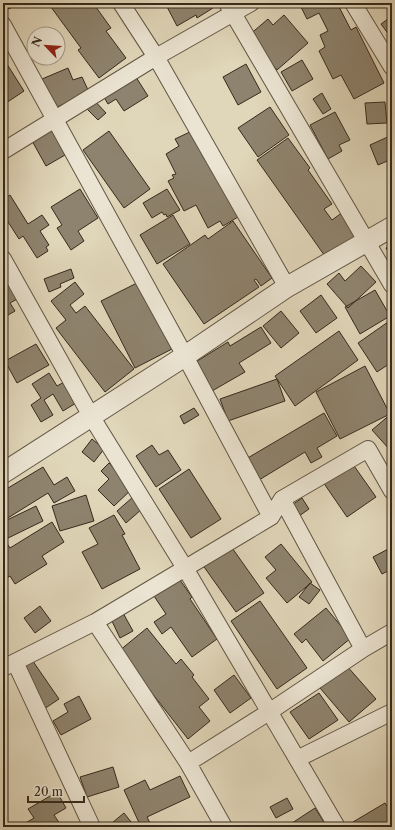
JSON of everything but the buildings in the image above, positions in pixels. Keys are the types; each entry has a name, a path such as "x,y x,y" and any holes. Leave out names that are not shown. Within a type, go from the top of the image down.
{"street":[{"path":"121,3 156,57 287,287"},
{"path":"3,151 156,57 230,8 252,3"},
{"path":"353,3 392,67"},
{"path":"230,8 392,285"},
{"path":"3,24 185,356 271,517"},
{"path":"4,468 91,416 185,356 287,287 392,228"},
{"path":"3,259 91,416 185,568 337,827"},
{"path":"92,827 9,665 95,622 271,517 282,499 368,449 392,492"},
{"path":"282,499 363,649"},
{"path":"95,622 188,763 224,827"},
{"path":"188,763 269,712 363,649 392,632"},
{"path":"297,759 392,712"}]}
